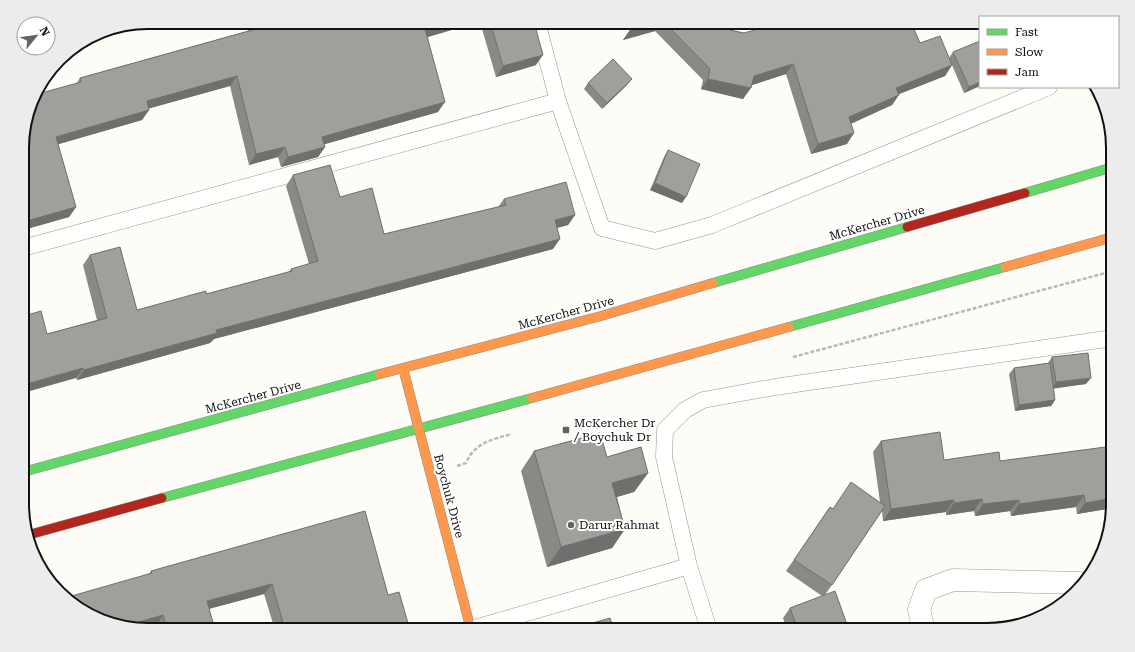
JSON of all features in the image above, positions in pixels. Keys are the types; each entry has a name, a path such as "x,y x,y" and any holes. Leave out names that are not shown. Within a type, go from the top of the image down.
{"main road":[{"name":"McKercher Drive","path":"29,470 403,368 600,316 1106,169"},
{"path":"33,533 418,427 614,376 1106,239"},
{"name":"Boychuk Drive","path":"403,368 469,623"}],"street":[{"path":"922,623 919,610 926,590 953,580 1076,583"}],"lane":[{"path":"539,29 558,101 602,228 655,241 712,225 1047,88"},
{"path":"29,246 558,101"},
{"path":"707,623 689,566 664,457 664,430 685,410 703,400 775,387 1106,339"},
{"path":"495,623 689,566"}],"building":[{"path":"256,29 425,29 445,102 322,137 325,147 288,157 285,147 256,154 237,76 147,101 149,110 56,137 76,207 29,220 29,148 31,125 35,110 42,93 81,82 80,78"},
{"path":"492,29 536,29 543,55 503,66"},
{"path":"671,29 729,29 744,33 758,29 914,29 920,43 940,36 952,65 896,88 899,95 849,117 854,133 818,144 793,64 754,76 751,88 708,79 710,69"},
{"path":"979,41 979,82 969,87 953,52"},
{"path":"613,59 632,79 607,103 588,83"},
{"path":"668,150 700,164 686,197 655,183"},
{"path":"330,165 340,197 372,188 384,234 506,205 504,199 566,182 575,215 555,220 560,239 216,330 217,333 84,370 83,368 29,383 29,315 41,311 47,334 107,318 90,255 120,247 137,310 206,291 206,294 292,271 291,269 318,261 293,175"},
{"path":"1088,353 1091,378 1056,382 1052,357"},
{"path":"1050,363 1055,400 1019,405 1014,368"},
{"path":"940,432 944,460 999,452 1000,461 1106,447 1106,499 1085,503 1084,495 1019,504 1019,500 983,504 982,499 954,503 954,500 891,509 881,441"},
{"name":"Darur Rahmat","path":"600,433 607,457 641,447 648,473 612,483 625,529 561,547 534,451"},
{"path":"851,482 885,506 832,585 794,560 830,507 833,509"},
{"path":"365,511 388,595 399,592 408,623 283,623 272,584 207,601 213,623 165,623 163,615 138,622 132,622 102,614 88,607 72,596 152,573 151,571"},
{"path":"835,591 846,623 795,623 790,608"},
{"path":"610,618 612,623 593,623"}],"traffic: fast":[{"path":"1025,193 1106,169"},
{"path":"713,283 907,227"},
{"path":"789,327 1005,267"},
{"path":"29,470 380,374"},
{"path":"162,498 532,398"}],"traffic: slow":[{"path":"1005,267 1106,239"},
{"path":"380,374 601,316 713,283"},
{"path":"532,398 789,327"},
{"path":"403,368 469,623"}],"traffic: jam":[{"path":"907,227 1025,193"},
{"path":"33,534 162,498"}],"place":[{"name":"McKercher Dr / Boychuk Dr","path":"566,430"},
{"name":"Darur Rahmat","path":"571,525"}]}
